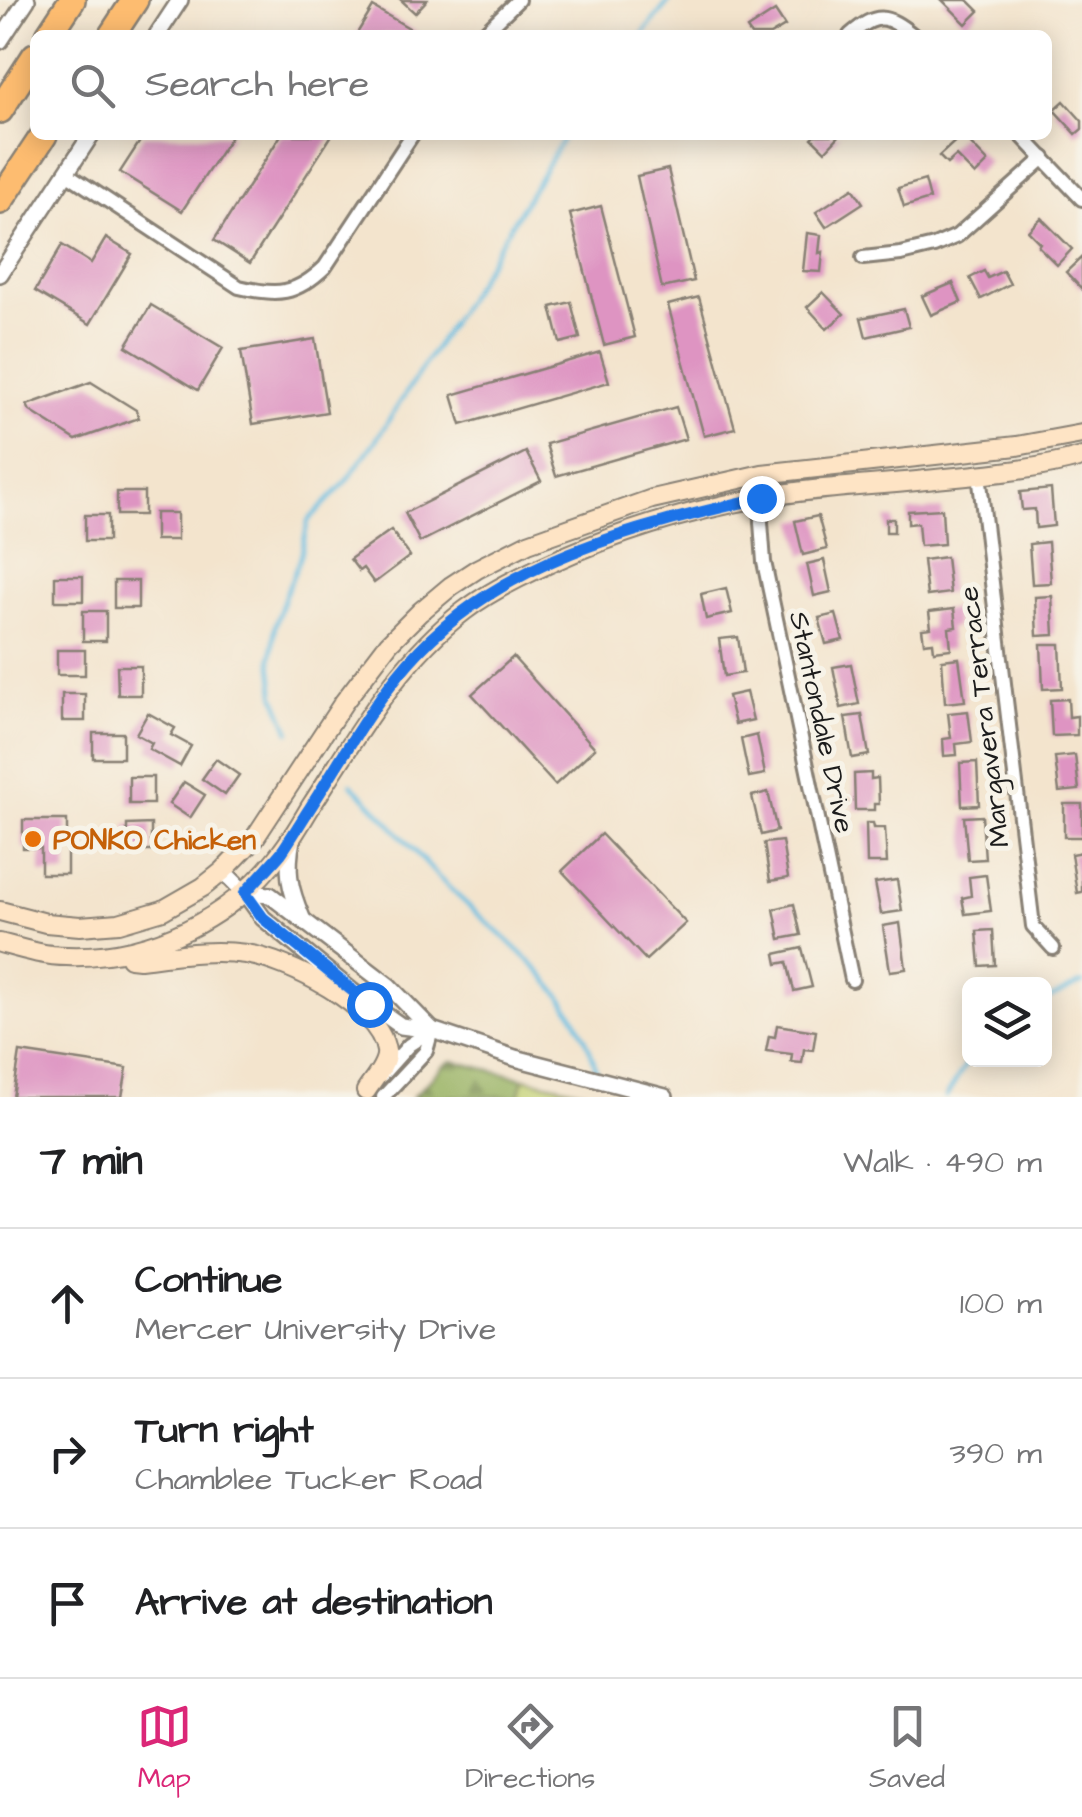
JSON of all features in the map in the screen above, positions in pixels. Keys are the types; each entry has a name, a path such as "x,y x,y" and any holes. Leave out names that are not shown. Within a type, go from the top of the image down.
{"highway":[{"path":"52,30 72,0"},
{"path":"115,30 136,0"},
{"path":"0,110 30,64"},
{"path":"0,201 41,140"}],"main road":[{"path":"0,911 46,924 118,923 162,910 204,887 254,839 344,702 420,612 477,569 546,536 652,498 762,474 1017,446 1082,434"},
{"path":"0,943 40,954 110,954 155,944 198,926 245,893 282,851 379,701 438,632 467,608 520,577 591,544 667,519 761,498 979,474 1082,457"},
{"path":"110,954 139,959 206,952 243,954 297,969 346,1000 379,1028 386,1060 370,1095"}],"street":[{"path":"0,42 27,0"},
{"path":"160,30 180,0"},
{"path":"487,30 518,0"},
{"path":"855,30 884,10 906,30"},
{"path":"0,274 88,140"},
{"path":"66,173 239,287 270,294 298,288 325,267 409,140"},
{"path":"1026,140 1082,199"},
{"path":"863,258 902,254 957,236 1044,158"},
{"name":"Stantondale Drive","path":"762,474 764,562 852,980"},
{"name":"Margavera Terrace","path":"979,474 1034,926 1052,948"},
{"path":"293,834 288,879 304,921"},
{"path":"223,871 263,918 401,1026 432,1030 515,1058 665,1097"},
{"path":"245,893 269,894 388,986 432,1030"},
{"path":"370,1095 410,1046 432,1030"}],"green space":[{"path":"452,1061 524,1078 519,1097 413,1097"},
{"path":"524,1078 608,1097 519,1097"}],"building":[{"path":"401,0 427,0 415,13"},
{"path":"942,0 968,0 979,11 966,24"},
{"path":"373,7 412,30 359,30"},
{"path":"775,11 785,26 778,30 747,29"},
{"path":"1064,101 1082,121 1082,129 1076,134 1054,110"},
{"path":"141,140 229,140 182,211 120,172"},
{"path":"278,140 329,140 250,263 214,240"},
{"path":"814,140 835,140 825,151"},
{"path":"957,140 967,140 988,162 975,175 956,156 947,164 939,156"},
{"path":"668,169 694,281 662,288 637,176"},
{"path":"925,180 930,199 904,207 898,188"},
{"path":"853,188 863,203 826,227 816,212"},
{"path":"601,206 635,337 604,345 570,214"},
{"path":"1041,218 1072,249 1057,265 1028,231"},
{"path":"807,233 821,235 821,272 803,271"},
{"path":"106,238 132,254 90,324 35,291 62,245 91,263"},
{"path":"1082,257 1082,289 1066,272"},
{"path":"984,271 988,278 1003,271 1010,284 981,299 970,278"},
{"path":"953,283 961,302 931,315 922,296"},
{"path":"823,292 844,314 827,329 807,307"},
{"path":"699,297 735,428 704,436 668,305"},
{"path":"571,302 580,338 560,343 551,307"},
{"path":"151,305 223,348 198,390 126,346"},
{"path":"904,309 909,327 866,337 861,318"},
{"path":"315,339 327,412 253,424 241,351"},
{"path":"600,352 609,382 461,425 452,395"},
{"path":"91,382 136,410 139,418 76,440 30,411 27,405"},
{"path":"676,407 686,439 556,476 546,444"},
{"path":"526,452 541,481 420,542 405,513"},
{"path":"1051,489 1054,526 1036,528 1035,509 1022,510 1020,492"},
{"path":"117,492 144,492 144,515 117,515"},
{"path":"942,509 944,544 920,546 918,523 908,524 908,511"},
{"path":"155,513 177,513 177,540 155,540"},
{"path":"85,515 108,515 108,541 85,541"},
{"path":"818,516 827,549 803,555 795,521"},
{"path":"886,519 894,519 894,532 886,532"},
{"path":"391,530 410,556 374,583 350,559"},
{"path":"1048,542 1051,583 1032,584 1029,544"},
{"path":"946,557 950,593 927,596 923,560"},
{"path":"824,560 831,592 814,596 807,564"},
{"path":"55,576 83,576 83,601 55,601"},
{"path":"114,581 138,581 138,608 114,608"},
{"path":"726,588 732,613 706,619 701,594"},
{"path":"1052,596 1054,635 1037,636 1035,597"},
{"path":"954,609 956,627 949,628 951,649 934,651 933,642 924,643 922,629 931,628 929,612"},
{"path":"83,611 106,611 106,641 83,641"},
{"path":"836,614 843,640 826,644 819,618"},
{"path":"738,637 743,673 724,676 719,639"},
{"path":"1041,644 1060,644 1062,688 1043,689"},
{"path":"57,650 85,650 85,675 57,675"},
{"path":"513,657 595,748 555,785 472,694"},
{"path":"959,658 965,701 945,703 942,660"},
{"path":"851,664 859,704 841,708 833,667"},
{"path":"117,666 141,666 141,695 118,695"},
{"path":"746,692 753,720 735,724 728,696"},
{"path":"62,694 85,694 85,721 62,721"},
{"path":"1068,699 1069,717 1077,716 1077,735 1052,736 1050,700"},
{"path":"968,711 972,742 956,744 957,755 944,756 943,739 951,738 948,713"},
{"path":"148,713 175,728 171,735 191,746 180,766 149,749 152,743 136,734"},
{"path":"862,715 869,755 852,758 845,717"},
{"path":"93,733 123,733 123,758 93,758"},
{"path":"757,735 765,774 749,777 741,739"},
{"path":"1075,755 1079,790 1059,792 1055,757"},
{"path":"216,759 239,775 225,795 202,779"},
{"path":"977,762 979,805 962,806 960,763"},
{"path":"871,773 871,779 878,778 879,804 874,804 874,810 855,810 854,774"},
{"path":"129,777 153,777 153,804 129,804"},
{"path":"184,782 205,795 190,818 169,804"},
{"path":"768,792 777,831 761,835 752,796"},
{"path":"1064,804 1082,804 1082,837 1064,837"},
{"path":"982,816 985,859 968,860 964,817"},
{"path":"23,820 67,820 67,874 41,874 41,848 23,848"},
{"path":"866,823 885,828 887,863 867,863"},
{"path":"151,824 151,851 127,851 127,825"},
{"path":"601,834 686,923 646,960 562,871"},
{"path":"782,841 788,878 770,881 764,843"},
{"path":"1082,852 1082,892 1077,893 1071,854"},
{"path":"986,875 991,911 965,914 962,898 971,896 969,877"},
{"path":"897,880 902,911 881,914 875,883"},
{"path":"794,904 801,935 780,939 774,909"},
{"path":"900,923 906,969 890,971 883,926"},
{"path":"993,930 995,965 980,966 977,931"},
{"path":"802,948 812,987 794,991 787,962 777,964 775,954"},
{"path":"777,1025 816,1031 813,1050 804,1049 802,1063 791,1062 792,1054 766,1051 769,1036 775,1037"},
{"path":"20,1052 127,1068 122,1097 13,1097"}],"waterway":[{"path":"646,30 670,0"},
{"path":"290,732 275,695 271,659 275,626 301,556 308,521 344,484 376,440 562,140"},
{"path":"351,784 440,879 554,988 587,1041 597,1073"},
{"path":"1052,997 1082,983"},
{"path":"946,1097 964,1067"},
{"path":"600,1091 600,1097"}],"place":[{"name":"PONKO Chicken","path":"33,839"}],"route":[{"path":"369,1004 263,918 245,893 282,851 408,663 467,608 520,577 594,543 667,519 761,498"}]}
